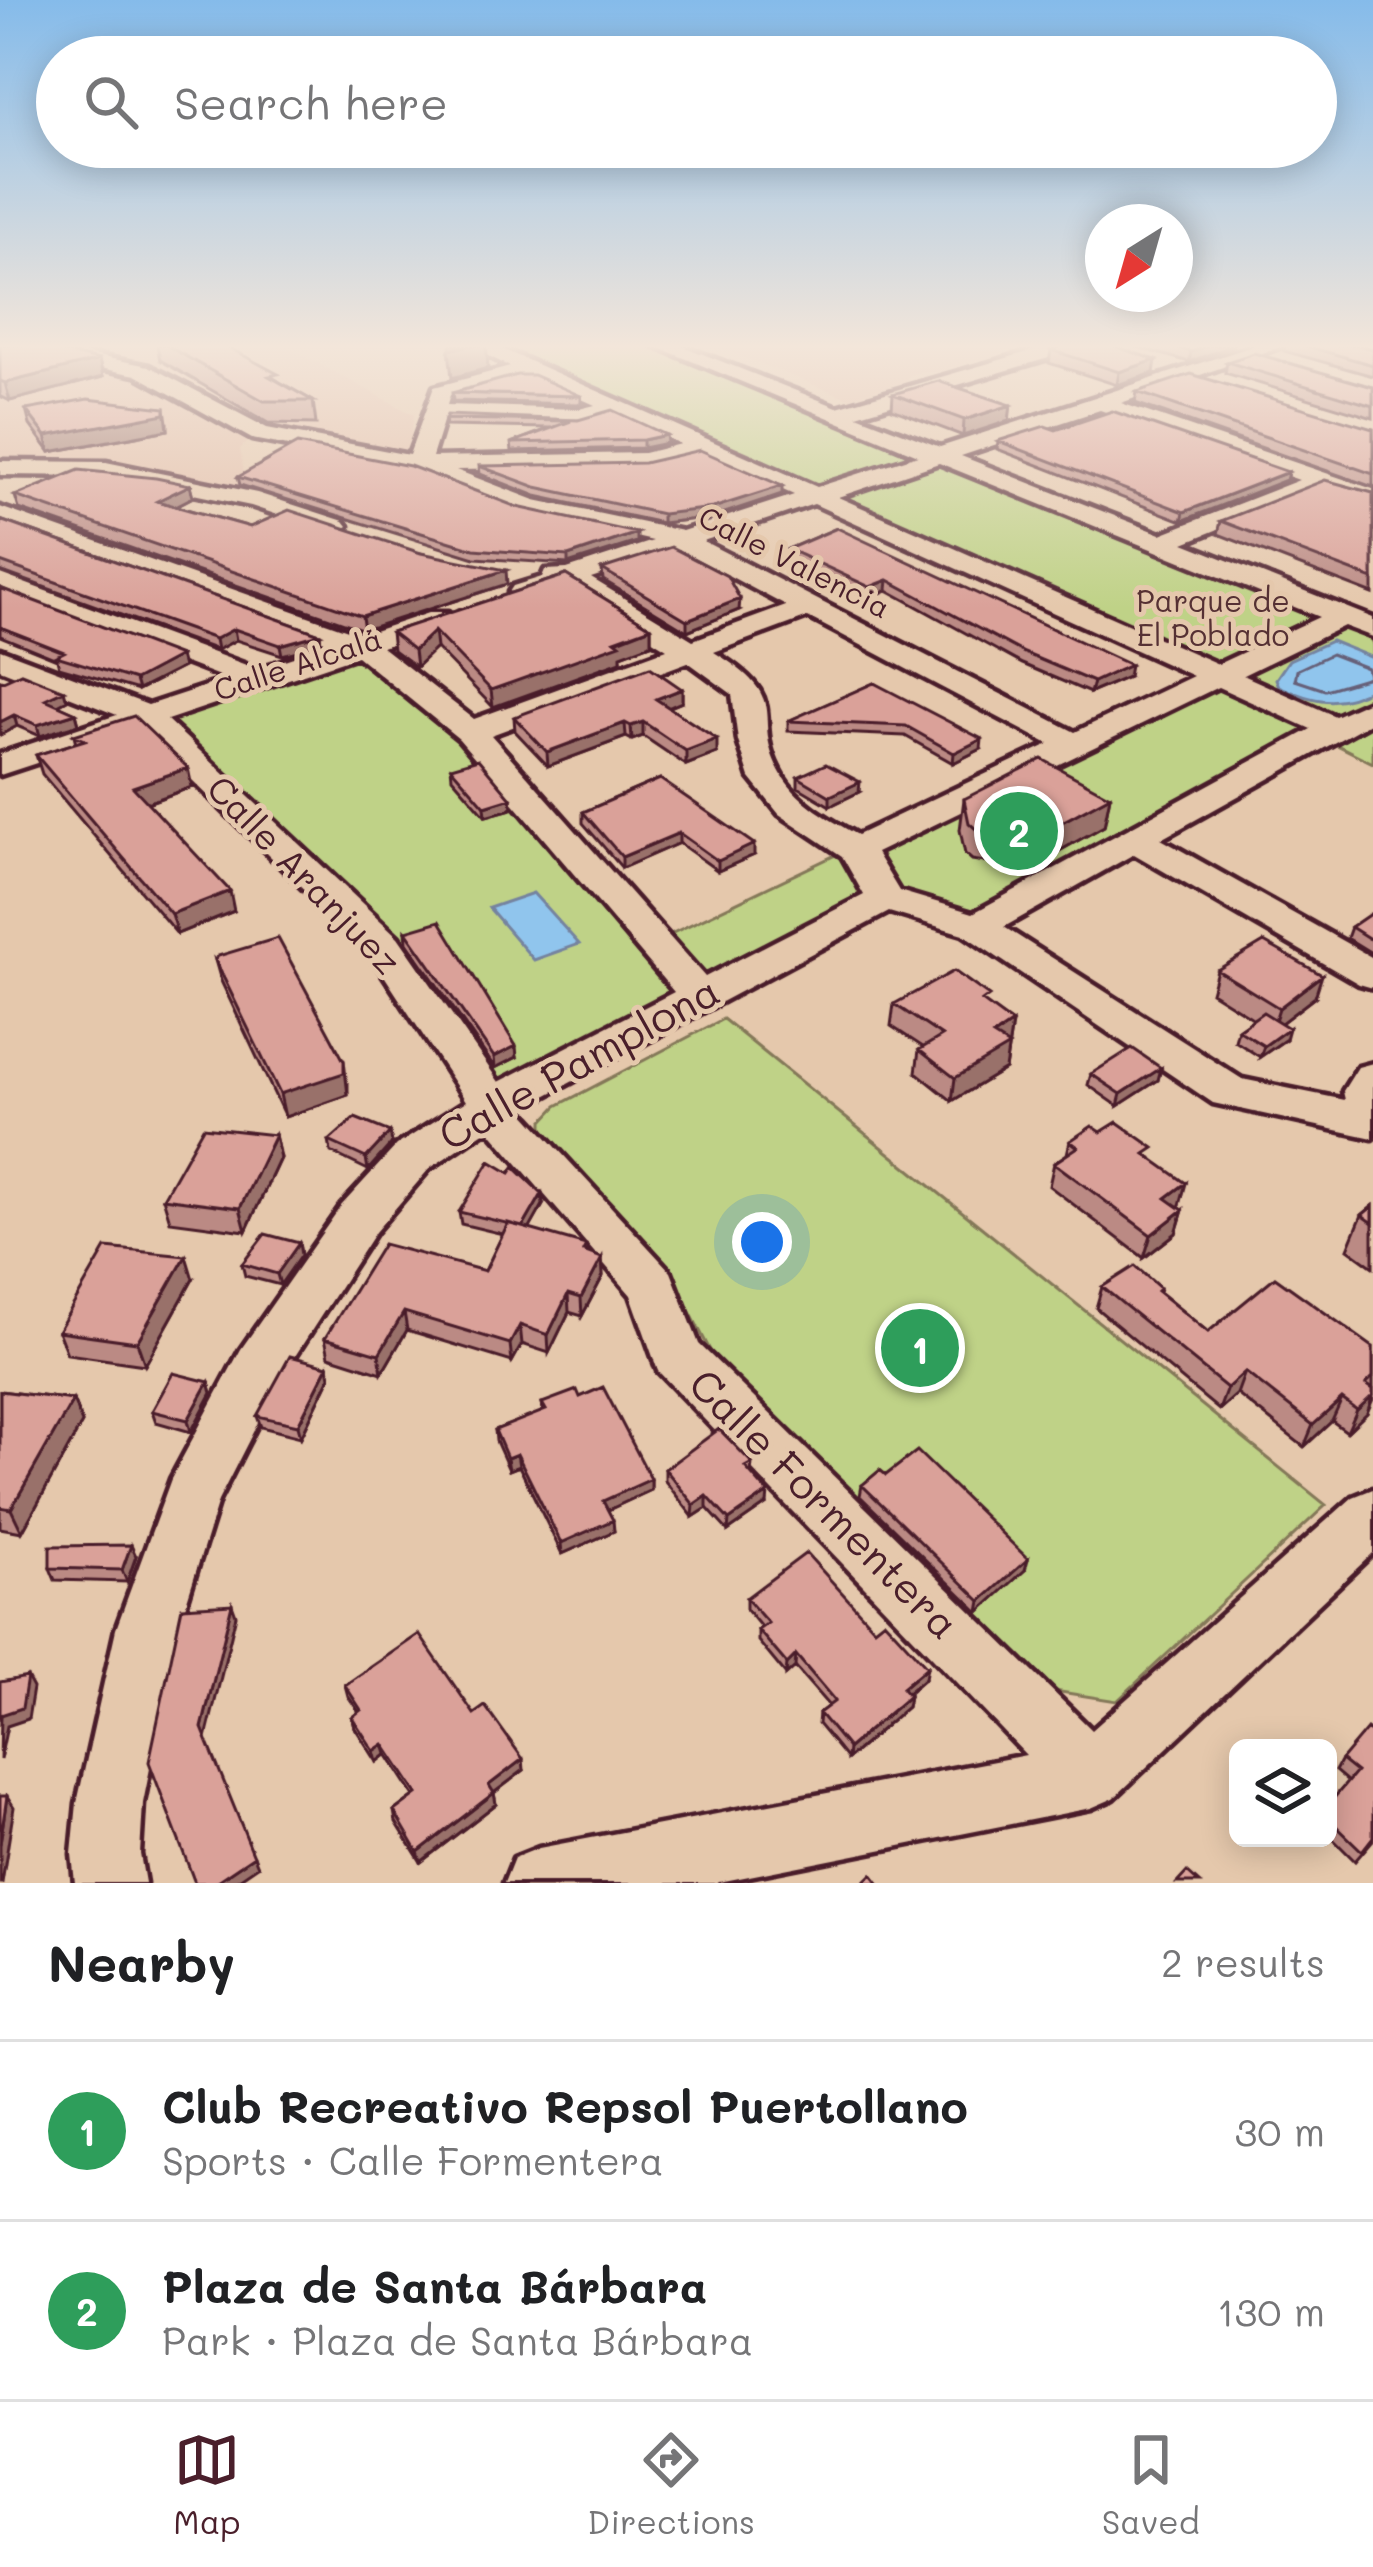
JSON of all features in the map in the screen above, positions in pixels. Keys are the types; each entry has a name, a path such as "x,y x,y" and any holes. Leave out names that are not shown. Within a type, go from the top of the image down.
{"street":[{"name":"Calle Valencia","path":"228,433 252,450 418,464 528,506 677,538 1073,744"},
{"path":"427,433 418,464 644,460 703,446"},
{"path":"674,433 1335,728"},
{"path":"883,433 1358,622"},
{"name":"Calle Alcalá","path":"0,765 570,578 677,538 1010,433"},
{"path":"1188,433 1373,496"},
{"path":"252,450 256,500"},
{"path":"0,468 106,470 256,500 364,535"},
{"path":"1159,544 1322,479"},
{"path":"0,515 360,644 470,732 699,995"},
{"path":"510,573 570,578 748,689 764,775 795,813 856,849 885,899 977,926 1229,1092 1372,1122 1365,1091 1373,1078"},
{"path":"0,582 255,679"},
{"path":"470,732 809,607"},
{"path":"856,849 1215,674 1358,622"},
{"path":"3,662 144,716"},
{"path":"977,926 1373,708"},
{"name":"Calle Aranjuez","path":"144,716 384,946 492,1105"},
{"path":"1136,840 1373,975"},
{"name":"Calle Pamplona","path":"110,1883 106,1854 115,1781 147,1629 191,1497 260,1364 358,1219 413,1157 492,1105 885,899"},
{"name":"Calle Formentera","path":"492,1105 653,1286 677,1356 1091,1774"},
{"path":"539,1883 1091,1774 1373,1515"}],"shaded area":[{"path":"0,433 244,433 251,437 240,449 247,495 0,464"},
{"path":"267,433 411,433 407,458"}],"green space":[{"name":"Parque de El Poblado","path":"674,433 883,433 1373,628 1373,763 1321,737 977,926 885,899 492,1105 384,946 144,716 360,644 470,732 654,942 1213,674"},
{"path":"723,1019 1326,1505 1117,1701 1029,1687 715,1360 672,1277 543,1138 543,1121 557,1106"}],"water":[{"path":"1331,641 1373,658 1373,688 1326,701 1279,686 1276,679 1289,660"},
{"path":"533,893 579,944 534,960 489,908"}],"building":[{"path":"539,433 666,435 643,440 511,443"},
{"path":"1023,433 1175,433 1288,472 1184,512 998,441"},
{"path":"1255,433 1373,433 1373,474"},
{"path":"297,444 410,466 517,507 637,533 568,556 474,549 238,477"},
{"path":"700,450 782,486 713,508 662,514 536,487 479,466 644,463"},
{"path":"79,470 190,485 157,501 250,527 289,510 421,553 506,570 362,616 15,496"},
{"path":"1325,480 1373,493 1373,579 1221,521"},
{"path":"0,520 320,634 280,645 234,629 215,639 0,562"},
{"path":"837,528 1130,665 1093,682 1024,653 888,580 870,587 788,549"},
{"path":"671,547 727,576 740,599 687,620 602,569"},
{"path":"566,575 651,627 615,640 620,644 491,690 434,631 414,650 391,632"},
{"path":"0,588 180,656 135,680 56,656 64,652 0,627"},
{"path":"650,667 682,689 656,699 717,739 686,751 643,722 625,723 547,752 514,717"},
{"path":"21,673 64,690 45,699 76,713 37,725 14,715 0,722 0,680"},
{"path":"874,683 982,739 954,753 906,726 788,721"},
{"path":"134,716 188,768 133,787 230,891 171,914 36,755 85,740 74,735"},
{"path":"478,759 511,798 485,806 451,767"},
{"path":"1042,759 1110,796 1023,843 969,823 964,799"},
{"path":"826,764 860,782 830,796 798,777"},
{"path":"660,779 754,844 718,861 679,833 622,857 583,812"},
{"path":"1373,915 1373,941 1351,927"},
{"path":"440,921 516,1046 494,1057 406,931"},
{"path":"278,938 344,1061 344,1073 280,1094 215,960"},
{"path":"1264,942 1322,975 1279,1008 1217,970"},
{"path":"954,971 989,996 982,1001 1012,1023 993,1036 1009,1046 955,1078 919,1050 942,1036 894,1004"},
{"path":"1263,1012 1289,1028 1264,1046 1238,1030"},
{"path":"1132,1048 1161,1068 1121,1094 1091,1074"},
{"path":"355,1118 390,1132 366,1158 329,1141"},
{"path":"1117,1122 1154,1148 1145,1154 1186,1183 1166,1198 1183,1210 1151,1235 1054,1163 1078,1147 1070,1141 1092,1126 1101,1132"},
{"path":"203,1127 275,1135 240,1208 163,1198"},
{"path":"490,1161 510,1173 514,1167 542,1194 523,1227 459,1212"},
{"path":"1373,1206 1373,1223 1362,1215"},
{"path":"508,1223 586,1245 583,1251 602,1258 581,1298 568,1294 548,1335 520,1325 510,1344 404,1312 379,1354 325,1338 383,1244 485,1271"},
{"path":"265,1234 299,1243 277,1274 242,1264"},
{"path":"106,1248 186,1256 137,1342 58,1331"},
{"path":"1135,1266 1160,1288 1157,1291 1208,1332 1275,1277 1373,1347 1373,1377 1366,1384 1373,1395 1357,1410 1342,1399 1313,1425 1245,1372 1227,1388 1102,1287"},
{"path":"290,1356 328,1366 298,1425 257,1416"},
{"path":"173,1373 209,1382 188,1420 152,1411"},
{"path":"603,1387 651,1479 603,1501 613,1520 561,1543 517,1454 507,1458 495,1430 546,1410 542,1403 577,1390 580,1397"},
{"path":"0,1391 73,1400 11,1509 0,1507"},
{"path":"719,1429 752,1463 745,1467 768,1493 729,1520 707,1496 694,1505 665,1469"},
{"path":"917,1451 1028,1559 981,1601 862,1485 880,1470 886,1475"},
{"path":"131,1545 122,1570 50,1568 50,1546"},
{"path":"806,1553 874,1628 884,1620 927,1667 902,1688 909,1696 848,1748 819,1713 835,1701 796,1655 787,1664 758,1630 768,1623 746,1598"},
{"path":"232,1604 202,1728 254,1856 214,1883 195,1883 149,1762 182,1607"},
{"path":"419,1634 474,1714 485,1706 523,1759 489,1785 494,1793 418,1852 394,1811 417,1794 384,1744 374,1751 352,1717 361,1710 345,1685"},
{"path":"27,1677 22,1708 1,1715 0,1720 0,1682"},
{"path":"1367,1729 1373,1734 1373,1837 1362,1851 1337,1827 1337,1794 1356,1772 1341,1760"},
{"path":"0,1796 7,1796 0,1844"},
{"path":"1187,1872 1199,1883 1177,1883"}],"place":[{"name":"Plaza de Santa Bárbara","path":"1019,831"},
{"name":"Club Recreativo Repsol Puertollano","path":"920,1348"}]}
